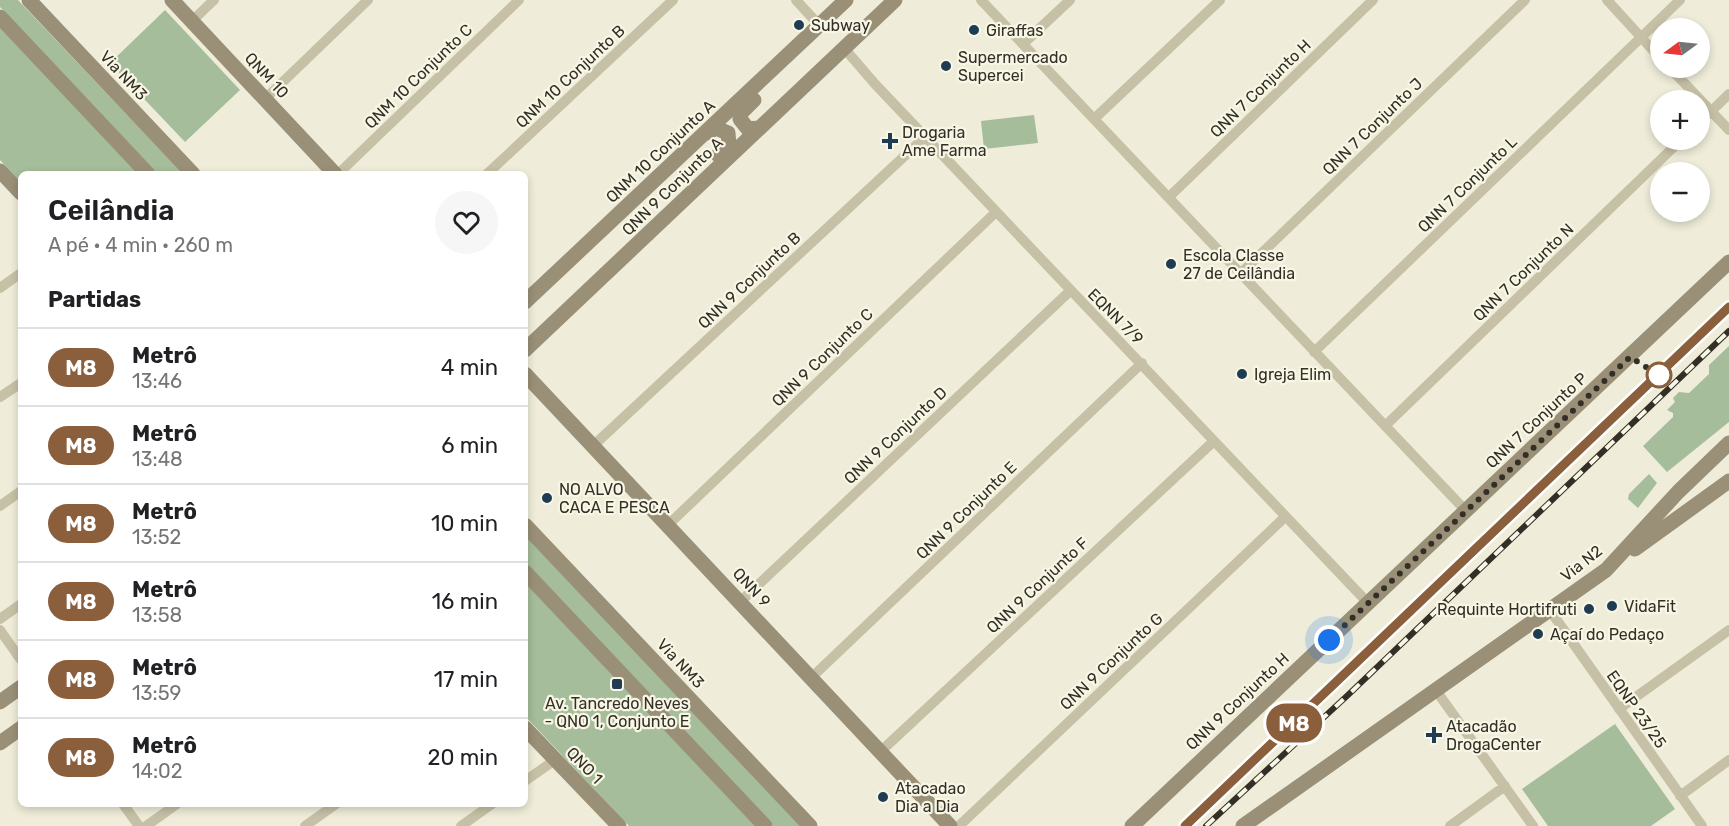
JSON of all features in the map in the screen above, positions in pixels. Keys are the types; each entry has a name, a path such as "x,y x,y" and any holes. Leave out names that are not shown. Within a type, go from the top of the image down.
{"main road":[{"name":"Via NM3","path":"29,0 190,171"},
{"name":"QNM 10","path":"172,0 334,171"},
{"path":"759,128 748,129 742,124 741,113 798,57 834,11 846,0"},
{"name":"QNN 9 Conjunto A","path":"528,347 895,0"},
{"name":"QNM 10 Conjunto A","path":"528,299 834,11"},
{"path":"0,17 145,171"},
{"path":"625,256 656,213 729,145 728,133 722,128 702,135"},
{"path":"2,177 18,190"},
{"name":"QNN 7 Conjunto P","path":"1368,603 1729,262"},
{"name":"QNN 9","path":"528,377 669,524 950,826"},
{"name":"Via N2","path":"1243,826 1606,570 1678,492 1729,443"},
{"path":"1606,570 1729,481"},
{"name":"Via NM3","path":"528,528 810,826"},
{"path":"528,575 765,826"},
{"name":"QNN 9 Conjunto H","path":"1132,826 1368,603"},
{"path":"0,702 18,689"},
{"path":"0,743 18,730"},
{"name":"QNO 1","path":"528,731 617,826"}],"street":[{"path":"192,21 214,0"},
{"path":"265,99 368,0"},
{"name":"QNM 10 Conjunto C","path":"340,171 519,0"},
{"name":"QNM 10 Conjunto B","path":"490,171 672,0"},
{"path":"796,0 819,25"},
{"path":"981,0 1466,511"},
{"path":"1023,44 1070,0"},
{"path":"1095,119 1220,0"},
{"name":"QNN 7 Conjunto H","path":"1168,198 1373,0"},
{"name":"QNN 7 Conjunto J","path":"1240,274 1525,0"},
{"path":"1606,0 1650,47"},
{"name":"QNN 7 Conjunto L","path":"1314,352 1680,0"},
{"name":"EQNN 7/9","path":"844,48 1070,291 1142,363 1285,518 1368,603"},
{"path":"1680,78 1729,130"},
{"path":"1711,111 1729,94"},
{"name":"QNN 9 Conjunto B","path":"594,445 925,137"},
{"name":"QNN 7 Conjunto N","path":"1385,426 1671,150"},
{"name":"QNN 9 Conjunto C","path":"669,524 996,212"},
{"path":"0,288 18,275"},
{"name":"QNN 9 Conjunto D","path":"741,602 1070,291"},
{"name":"QNN 9 Conjunto E","path":"812,678 1142,363"},
{"path":"0,398 18,385"},
{"name":"QNN 9 Conjunto F","path":"880,752 1214,441"},
{"path":"0,506 18,493"},
{"name":"QNN 9 Conjunto G","path":"958,826 1285,518"},
{"path":"0,619 18,606"},
{"name":"EQNP 23/25","path":"1549,609 1702,826"},
{"path":"0,630 18,656"},
{"path":"1619,709 1729,630"},
{"path":"1435,689 1533,826"},
{"path":"528,779 555,760"},
{"path":"1680,795 1729,760"},
{"path":"1450,826 1505,786"},
{"path":"125,807 139,826"},
{"path":"146,826 173,807"},
{"path":"305,826 332,807"},
{"path":"461,826 488,807"}],"green space":[{"path":"0,0 18,0 180,171 155,171 0,7"},
{"path":"165,10 240,90 185,142 110,63"},
{"path":"0,26 137,171 18,171 18,179 0,160"},
{"path":"1034,115 1038,143 984,149 981,121"},
{"path":"1729,346 1729,422 1667,472 1643,446 1673,417 1673,413 1667,410 1675,402 1673,398 1679,392 1689,393 1709,374 1709,365"},
{"path":"1649,474 1657,483 1638,508 1628,499 1629,494"},
{"path":"528,537 801,826 773,826 528,567"},
{"path":"528,584 756,826 629,826 528,719"},
{"path":"1615,724 1675,809 1651,826 1548,826 1522,789"}],"railway":[{"path":"1185,826 1729,307"},
{"path":"1206,826 1348,695 1729,331"}],"metro line":[{"name":"M8","path":"1185,826 1729,307"}],"place":[{"name":"Subway","path":"799,25"},
{"name":"Giraffas","path":"974,30"},
{"name":"Supermercado Supercei","path":"946,66"},
{"name":"Drogaria Ame Farma","path":"890,141"},
{"name":"Escola Classe 27 de Ceilândia","path":"1171,264"},
{"name":"Igreja Elim","path":"1242,374"},
{"name":"NO ALVO CACA E PESCA","path":"547,498"},
{"name":"VidaFit","path":"1612,606"},
{"name":"Requinte Hortifruti","path":"1589,609"},
{"name":"Açaí do Pedaço","path":"1538,634"},
{"name":"Av. Tancredo Neves - QNO 1, Conjunto E","path":"617,684"},
{"name":"Atacadão DrogaCenter","path":"1434,735"},
{"name":"Atacadao Dia a Dia","path":"883,797"}],"route":[{"path":"1329,640 1630,357 1659,375"}]}
